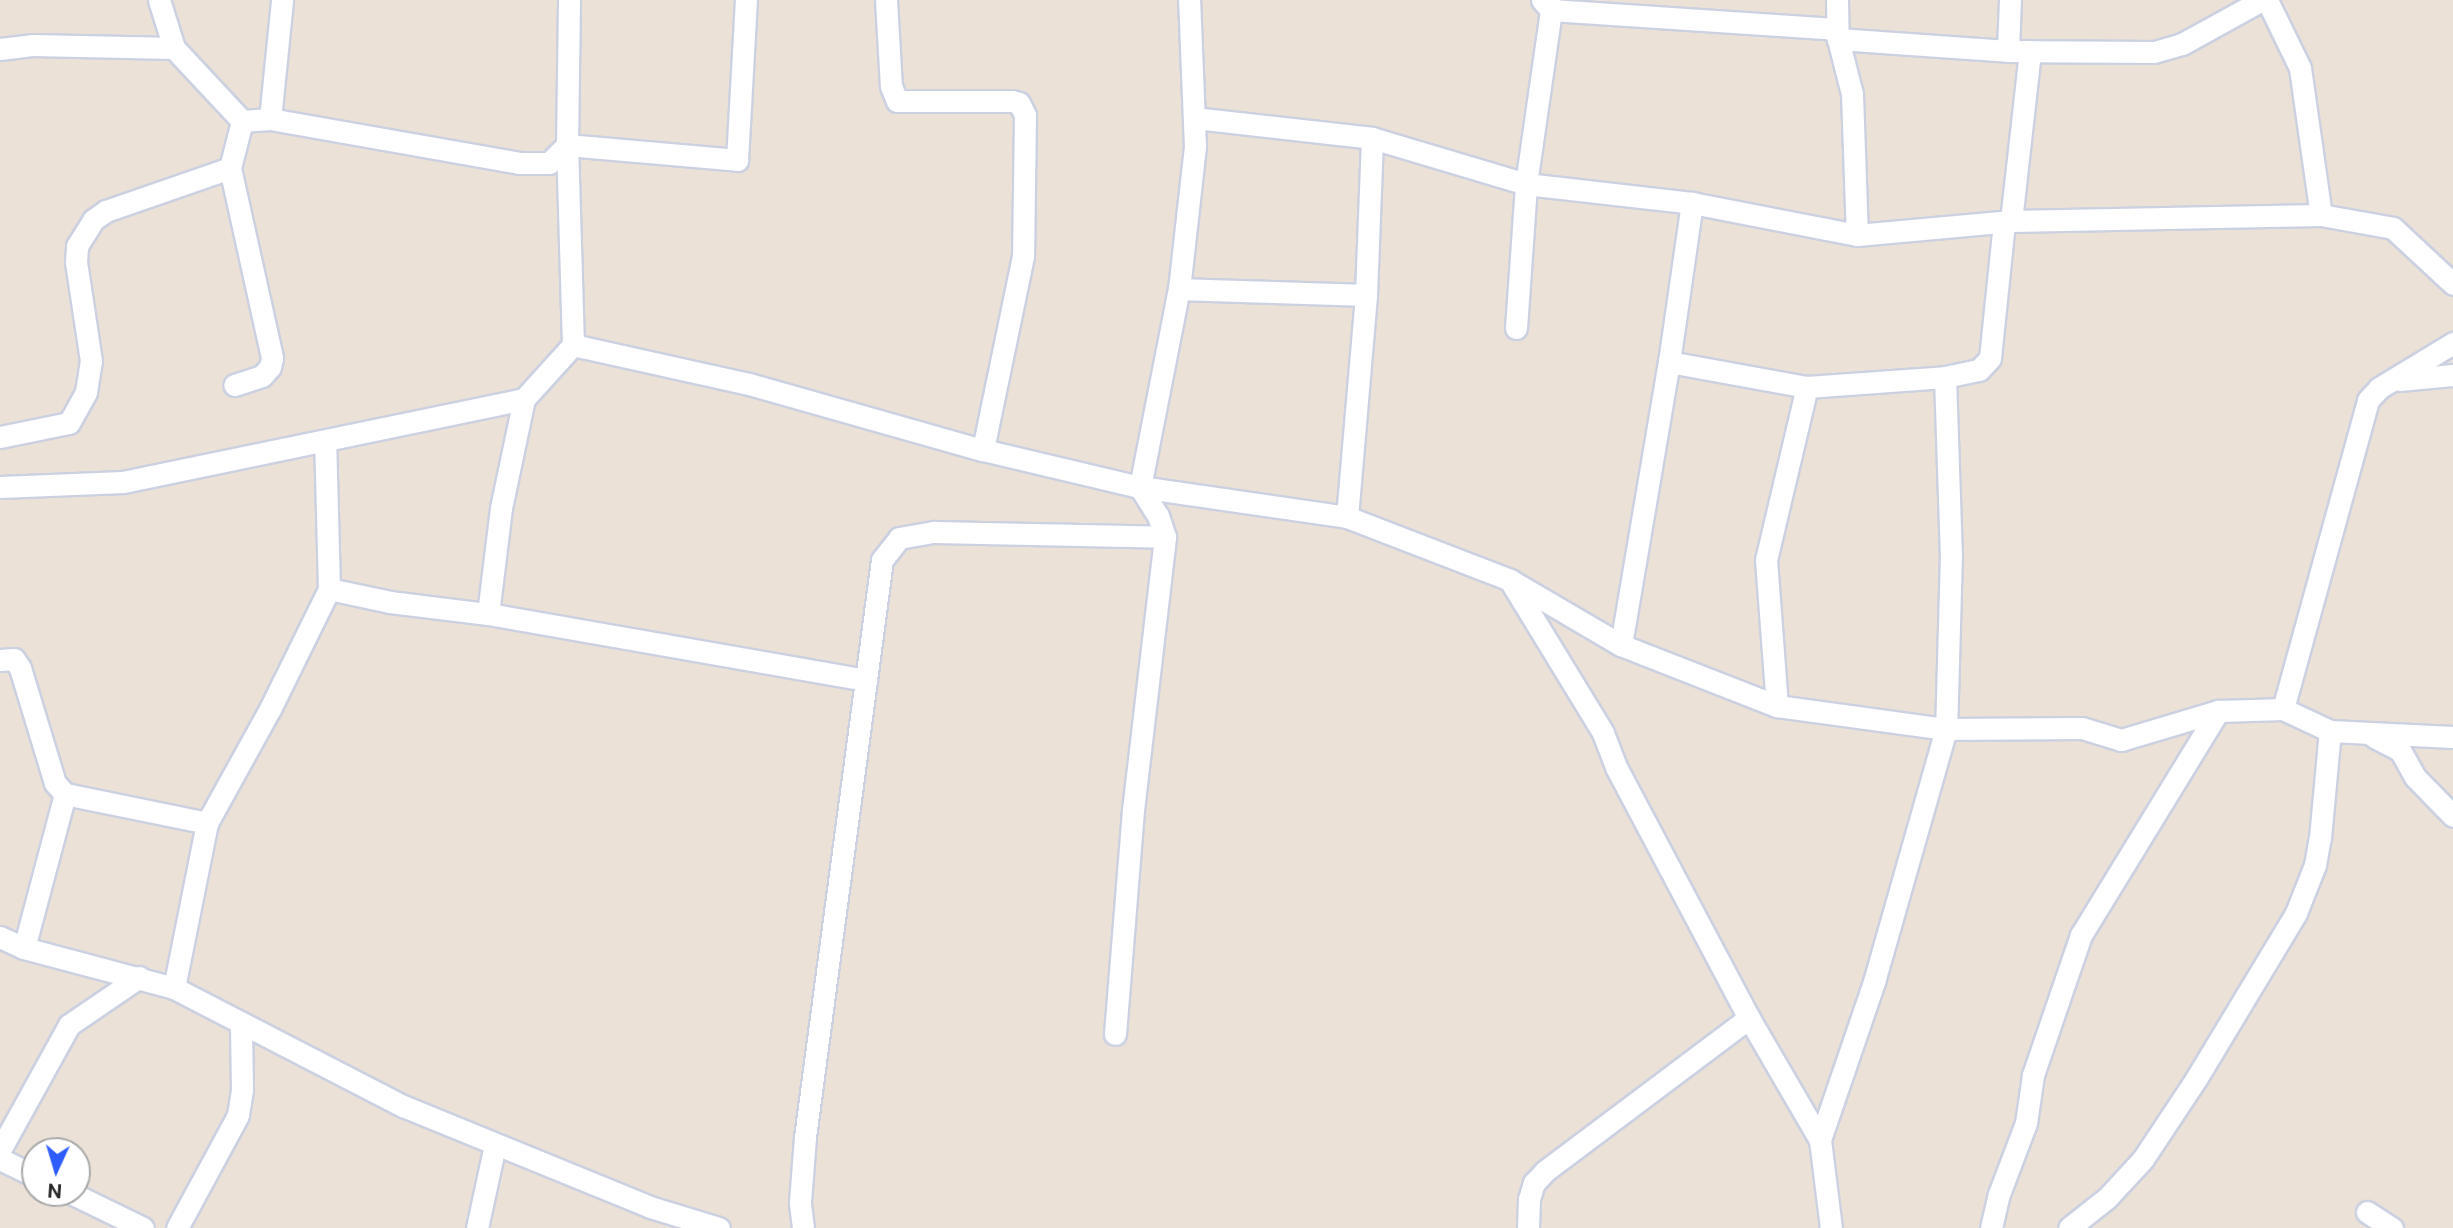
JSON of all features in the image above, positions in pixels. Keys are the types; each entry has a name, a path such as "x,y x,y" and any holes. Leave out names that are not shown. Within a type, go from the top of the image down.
{"street":[{"path":"159,0 174,48 242,121"},
{"path":"270,118 282,0"},
{"path":"488,614 501,508 524,399 573,345 567,145 569,0"},
{"path":"567,145 737,160 746,0"},
{"path":"886,0 891,86 897,101 1012,101 1019,103 1025,115 1023,257 983,450"},
{"path":"1115,1034 1133,810 1166,537 1158,516 1140,487 1179,289 1195,118 1189,0"},
{"path":"1838,0 1838,39"},
{"path":"2008,51 2010,0"},
{"path":"1838,39 2008,51 2154,52 2171,49 2262,0"},
{"path":"2267,0 2301,68 2321,215"},
{"path":"1516,328 1526,184 1548,3 1835,29 1852,94 1857,235"},
{"path":"0,49 32,46 174,48"},
{"path":"1669,362 1807,387 1945,377 1979,370 1990,358 2030,51"},
{"path":"242,121 270,118 519,163 550,163 567,145"},
{"path":"1195,118 1372,138 1526,184 1692,203 1857,235 2008,222 2321,215 2393,228 2453,284"},
{"path":"234,385 262,376 270,367 272,358 230,168 242,121"},
{"path":"1347,517 1366,295 1372,138"},
{"path":"0,437 69,423 86,393 91,361 76,261 77,246 93,220 106,211 230,168"},
{"path":"1621,645 1669,362 1692,203"},
{"path":"1179,289 1366,295"},
{"path":"2283,709 2364,411 2373,393 2453,343"},
{"path":"573,345 749,384 983,450 1140,487 1347,517 1510,580 1621,645 1777,706 1946,729 2082,728 2121,740 2218,711 2283,709 2330,731 2453,737"},
{"path":"2394,381 2453,375"},
{"path":"1820,1140 1875,979 1946,729 1951,554 1945,377"},
{"path":"1777,706 1766,561 1807,387"},
{"path":"0,487 123,482 524,399"},
{"path":"174,988 207,823 270,709 328,589 325,441"},
{"path":"803,1228 800,1202 805,1137 866,680 878,570 890,548 900,538 934,532 1166,537"},
{"path":"1510,580 1602,733 1616,767 1749,1018 1820,1140 1831,1228"},
{"path":"328,589 390,602 488,614 866,680"},
{"path":"0,660 14,659 20,668 52,774 65,794 207,823"},
{"path":"1991,1228 1999,1194 2026,1123 2033,1075 2081,935 2218,711"},
{"path":"2069,1228 2106,1198 2143,1159 2196,1079 2296,913 2315,865 2330,731"},
{"path":"2370,735 2400,750 2415,777 2453,816"},
{"path":"24,948 65,794"},
{"path":"0,937 24,948 139,976 174,988 403,1106 650,1206 719,1228"},
{"path":"0,1150 69,1025 139,976"},
{"path":"1528,1228 1529,1199 1534,1183 1545,1171 1749,1018"},
{"path":"177,1228 238,1115 241,1101 241,1023"},
{"path":"477,1228 495,1145"},
{"path":"0,1158 21,1168"},
{"path":"91,1203 143,1228"},
{"path":"2367,1212 2392,1228"}]}
